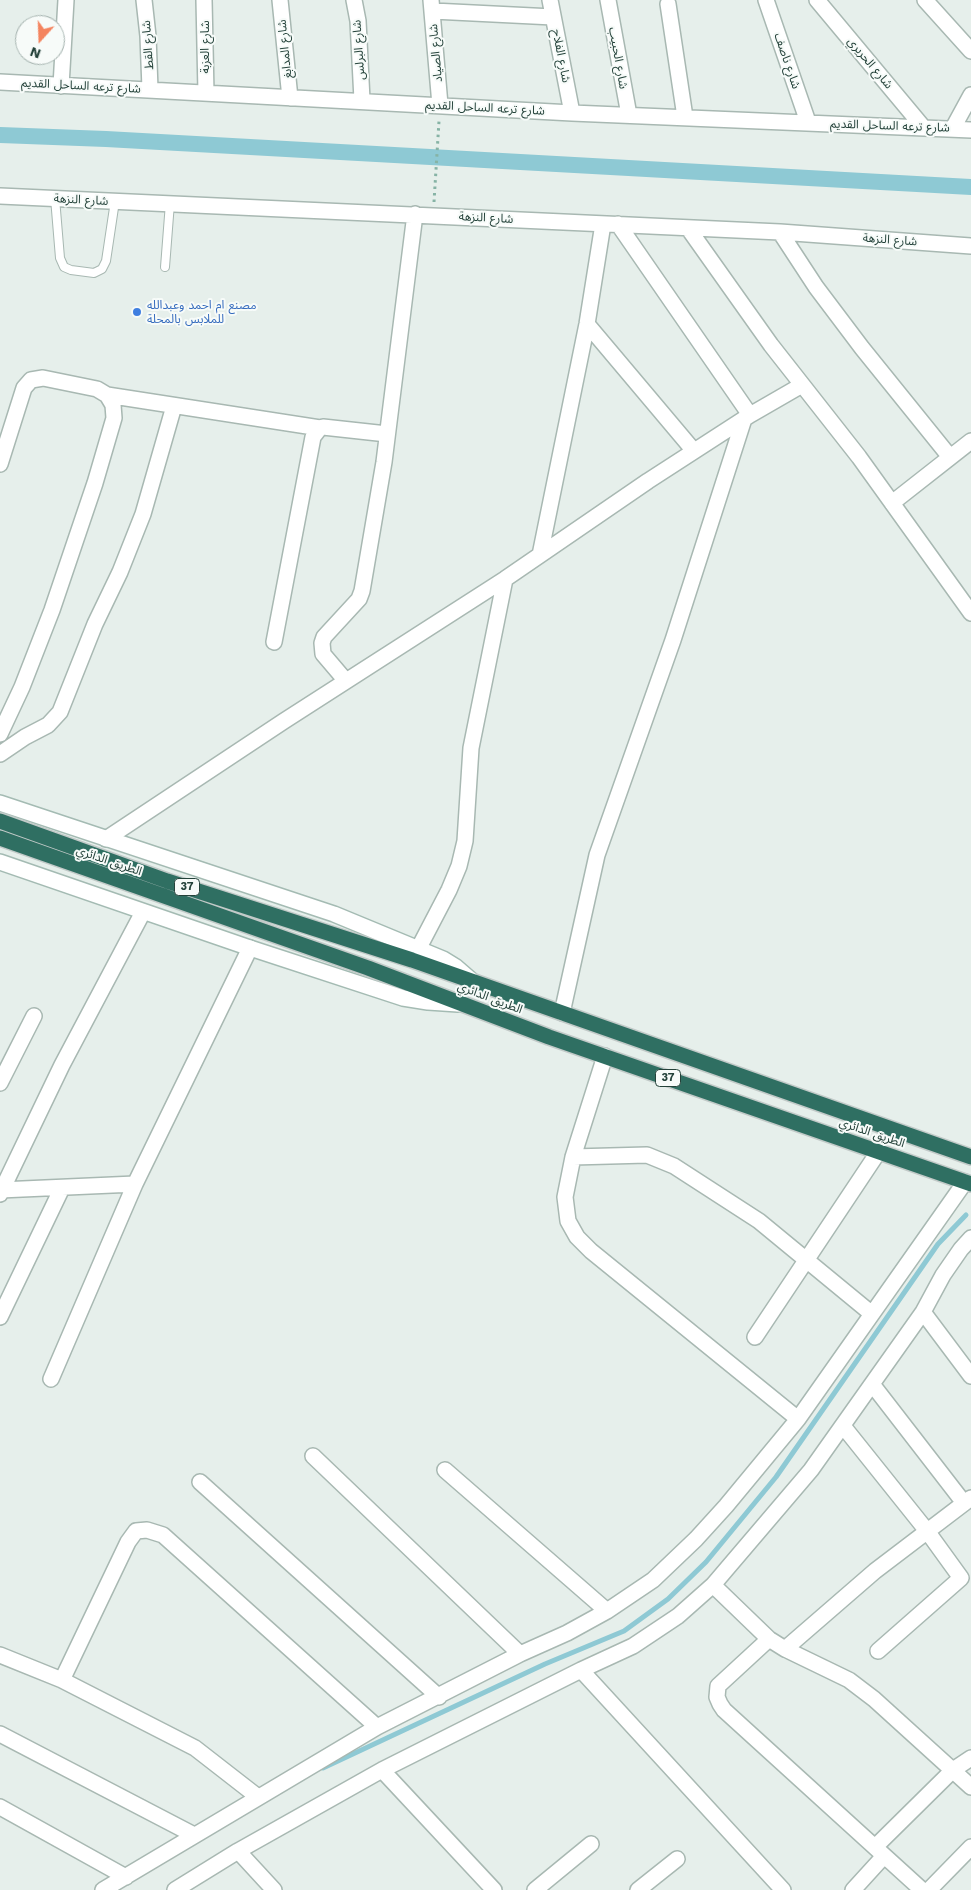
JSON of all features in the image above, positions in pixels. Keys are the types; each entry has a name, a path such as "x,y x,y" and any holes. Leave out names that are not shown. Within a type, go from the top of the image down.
{"highway":[{"name":"الطريق الدائري","path":"0,821 167,880 376,949 415,954 472,981 562,1014 971,1157"},
{"name":"الطريق الدائري","path":"0,838 368,968 605,1056 968,1183"}],"street":[{"path":"61,86 66,0"},
{"name":"شارع القط","path":"144,0 148,36 150,89"},
{"name":"شارع العزبة","path":"204,0 206,93"},
{"name":"شارع المدابغ","path":"280,0 290,98"},
{"name":"شارع البرلس","path":"354,0 358,21 362,100"},
{"name":"شارع الفلاح","path":"550,0 572,113"},
{"name":"شارع الحبيب","path":"608,0 628,115"},
{"name":"شارع ناصف","path":"766,0 808,122"},
{"name":"شارع الحريري","path":"817,0 923,127"},
{"path":"925,0 971,51"},
{"path":"668,4 685,117"},
{"path":"432,6 553,18"},
{"name":"شارع الصياد","path":"432,6 440,105"},
{"name":"شارع ترعه الساحل القديم","path":"0,82 290,98 362,100 572,113 971,130"},
{"path":"953,128 971,95"},
{"name":"شارع النزهة","path":"0,196 780,232 971,246"},
{"path":"346,681 323,654 322,643 324,637 359,599 362,591 388,434 415,214"},
{"path":"540,555 587,324 611,224"},
{"path":"611,224 747,417"},
{"path":"688,228 771,345 860,457 971,613"},
{"path":"780,232 816,286 862,348 950,457"},
{"path":"587,324 694,451"},
{"path":"0,464 24,388 31,380 43,378 97,390 107,395 174,406 320,428 388,434"},
{"path":"106,839 137,816 505,578 694,451 802,385"},
{"path":"0,734 22,686 52,610 96,483 114,418 113,405 107,395"},
{"path":"0,754 48,724 60,712 95,624 120,572 143,514 174,406"},
{"path":"562,1014 597,856 747,417"},
{"path":"274,642 313,437 320,428"},
{"path":"892,503 971,441"},
{"path":"0,802 334,914 415,954 449,890 459,866 465,841 471,748 505,578"},
{"path":"0,862 143,912 403,998 433,1003 464,1004"},
{"path":"135,1184 1,1192 62,1065 143,912"},
{"path":"51,1379 135,1184 250,948"},
{"path":"0,1083 34,1016"},
{"path":"605,1056 573,1157 565,1197 568,1220 576,1236 591,1251 798,1419"},
{"path":"755,1337 879,1151"},
{"path":"573,1157 647,1155 674,1166 759,1221 872,1314"},
{"path":"103,1890 377,1727 607,1612 653,1580 696,1539 759,1468 798,1419 968,1183"},
{"path":"0,1317 62,1188"},
{"path":"177,1890 238,1851 382,1770 581,1670 633,1646 678,1616 712,1585 811,1470 922,1312 943,1274 961,1248 971,1238"},
{"path":"922,1312 971,1376"},
{"path":"785,1649 875,1571 968,1500 872,1384"},
{"path":"843,1426 927,1531 966,1574 878,1651"},
{"path":"313,1456 520,1654"},
{"path":"445,1470 607,1612"},
{"path":"200,1482 439,1697"},
{"path":"62,1680 128,1542 136,1531 147,1530 163,1535 377,1727"},
{"path":"712,1585 769,1639 785,1649 849,1680 874,1699 971,1787"},
{"path":"769,1639 718,1686 717,1697 720,1704 724,1710 922,1890"},
{"path":"0,1655 62,1680 196,1748 258,1797"},
{"path":"581,1670 783,1890"},
{"path":"0,1734 194,1836"},
{"path":"853,1890 880,1851 953,1770 971,1758"},
{"path":"382,1770 494,1890"},
{"path":"0,1807 126,1877"},
{"path":"535,1890 591,1844"},
{"path":"929,1890 971,1847"},
{"path":"238,1851 274,1890"},
{"path":"638,1890 677,1859"}],"lane":[{"path":"55,198 60,258 64,266 71,270 94,273 102,269 106,261 115,201"},
{"path":"165,267 170,203"}],"path":[{"path":"435,183 438,138"}],"waterway":[{"path":"0,135 106,139 971,187"},
{"path":"323,1768 545,1664 624,1631 668,1599 706,1562 776,1477 938,1244 966,1215"}],"place":[{"name":"مصنع ام احمد وعبدالله للملابس بالمحلة","path":"137,312"}]}
